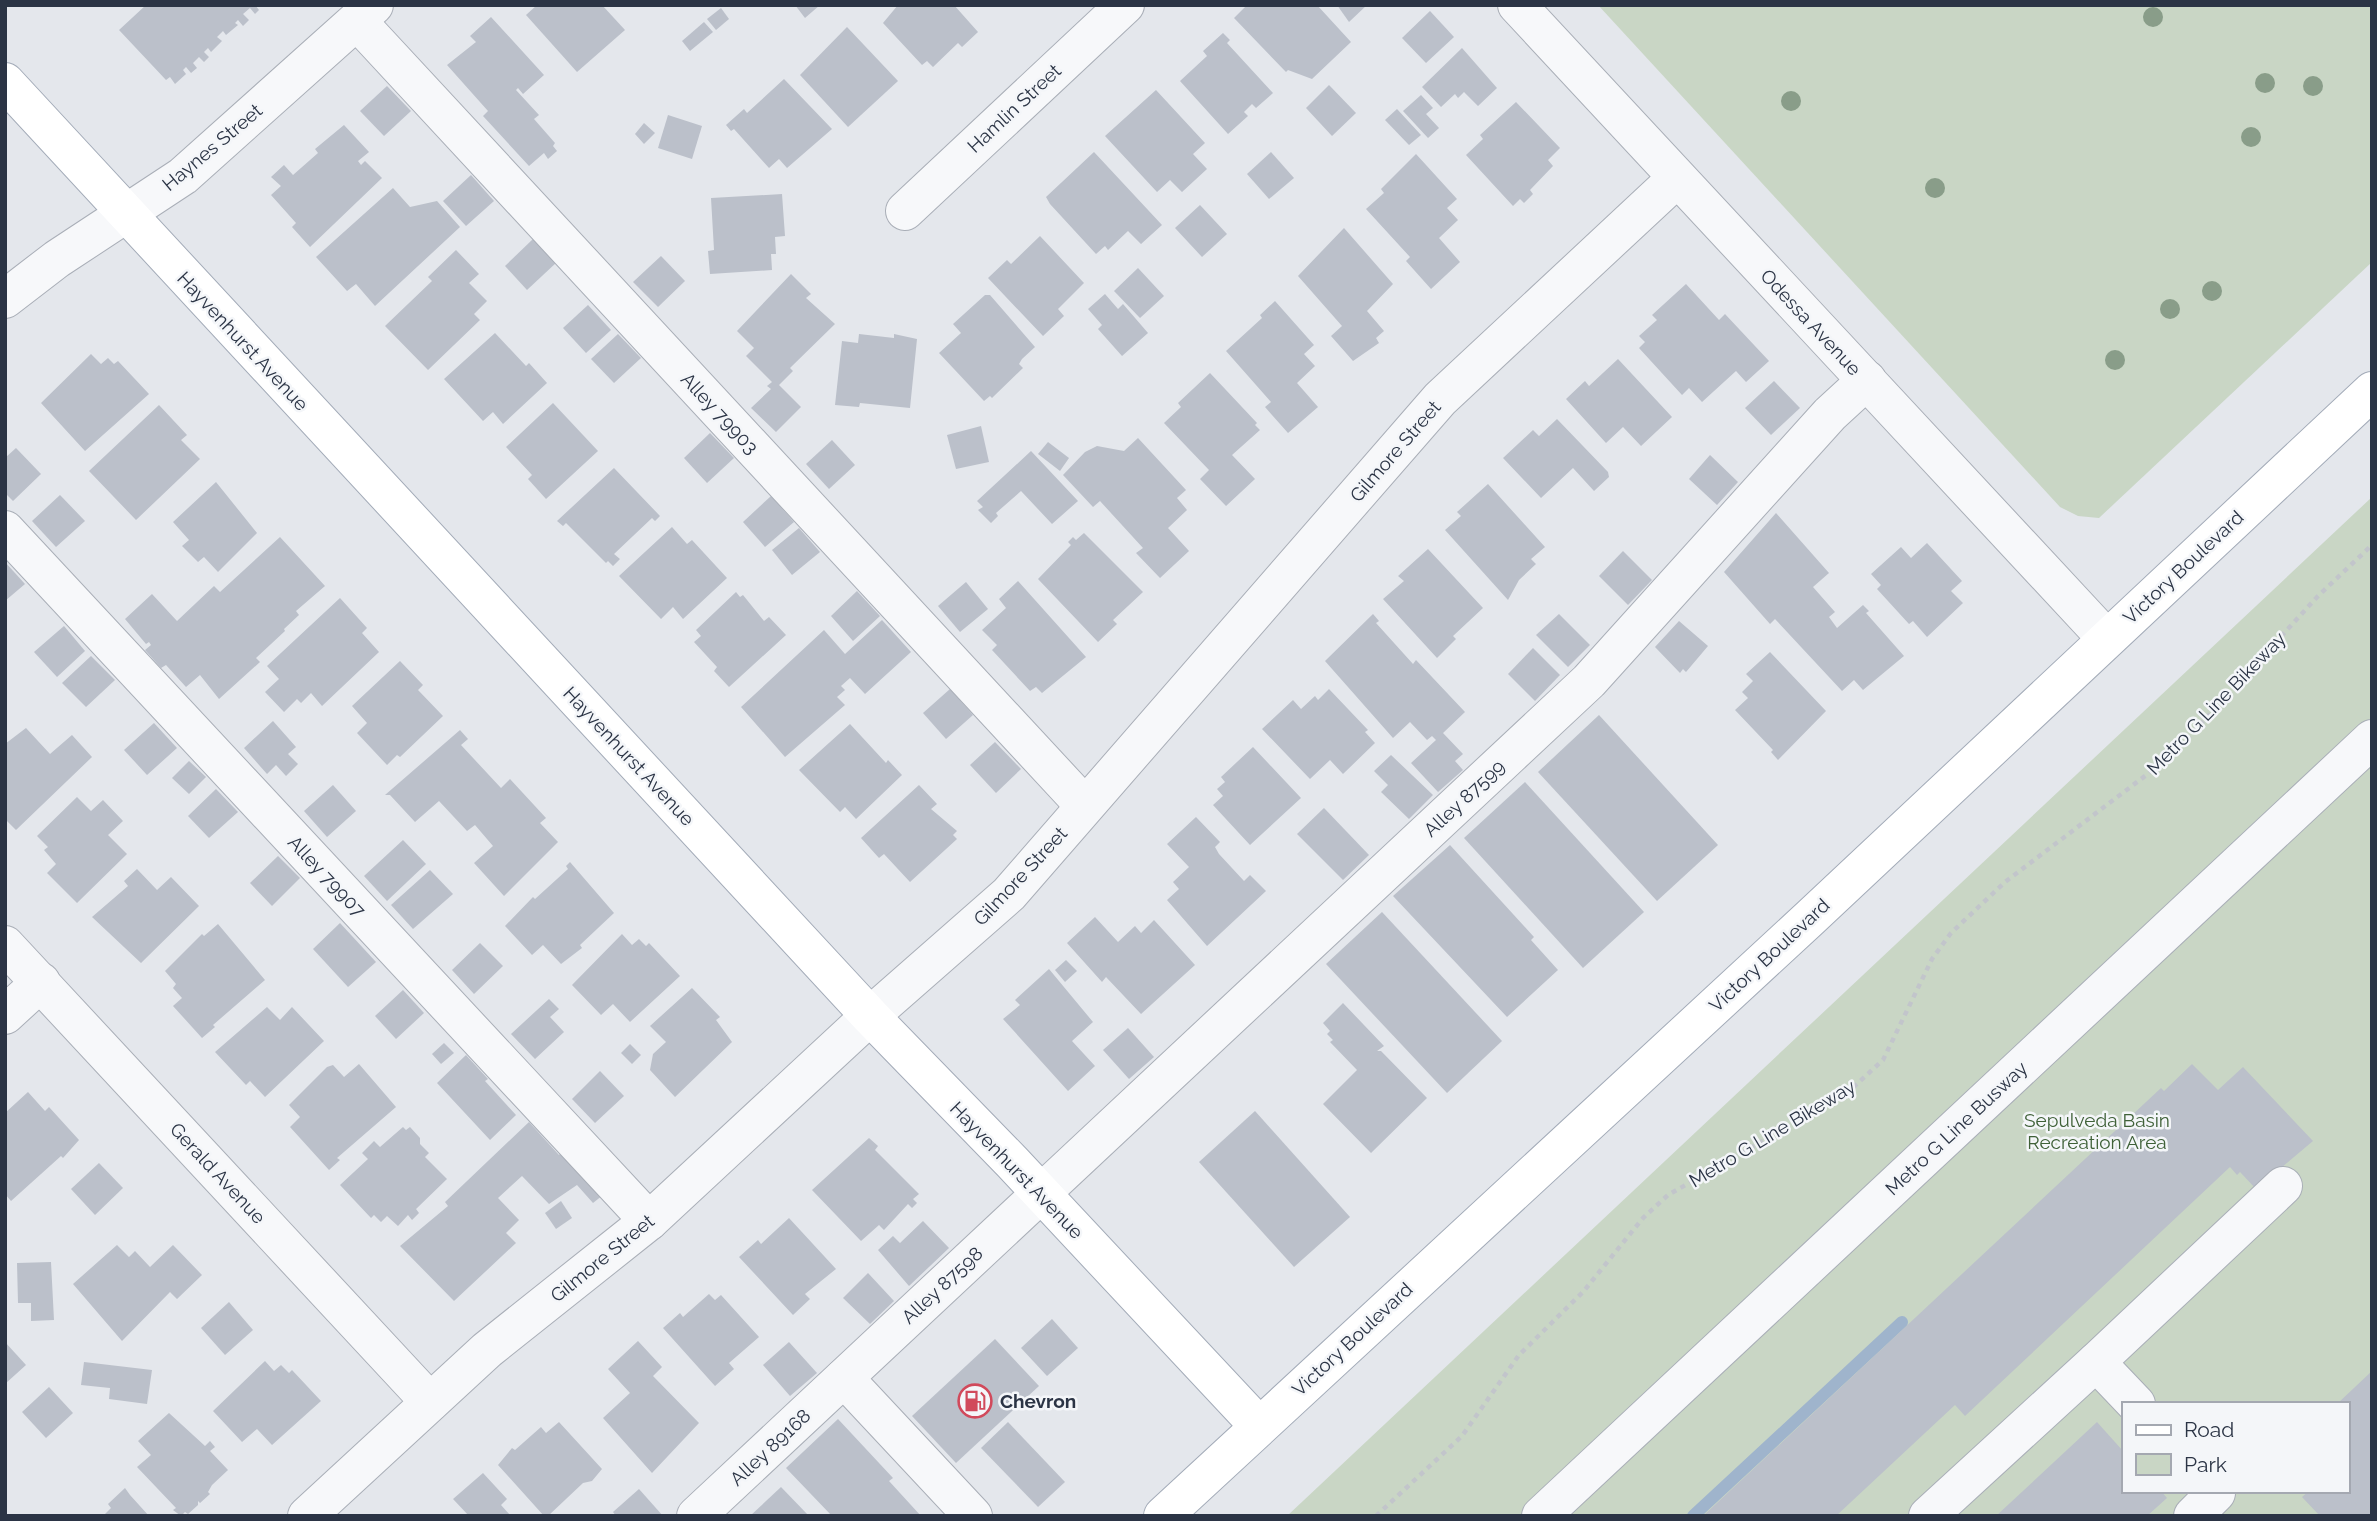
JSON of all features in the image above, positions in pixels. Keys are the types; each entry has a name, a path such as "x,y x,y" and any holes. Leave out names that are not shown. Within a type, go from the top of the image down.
{"main road":[{"name":"Hayvenhurst Avenue","path":"5,82 870,1016 1259,1426"},
{"name":"Victory Boulevard","path":"1163,1516 1810,918 2372,391"}],"street":[{"name":"Hamlin Street","path":"905,211 1125,5"},
{"name":"Odessa Avenue","path":"1517,5 2106,638"},
{"name":"Haynes Street","path":"5,299 57,259 183,176 365,13"},
{"name":"Alley 79903","path":"365,13 1084,805"},
{"name":"Gilmore Street","path":"307,1516 487,1350 649,1221 870,1016 1009,894 1440,399 1676,178"},
{"name":"Alley 87599","path":"1040,1194 1588,681 1830,414 1867,380"},
{"name":"Alley 79907","path":"5,530 649,1221"},
{"name":"Metro G Line Busway","path":"1541,1516 2372,739"},
{"name":"Gerald Avenue","path":"5,945 430,1402"},
{"path":"5,1015 41,982"},
{"path":"1928,1516 2283,1186"},
{"name":"Alley 87598","path":"844,1378 1040,1194"},
{"path":"2096,1362 2134,1402"},
{"path":"844,1378 973,1516"},
{"name":"Alley 89168","path":"696,1516 844,1378"},
{"path":"2193,1516 2217,1493"}],"path":[{"name":"Metro G Line Bikeway","path":"1376,1516 1462,1436 1519,1355 1583,1292 1643,1218 1668,1195 1847,1093 1883,1060 1931,959 1951,933 2005,882 2149,773 2188,738 2318,596 2372,545"}],"green space":[{"path":"1598,5 2372,5 2372,262 2099,518 2078,516 2060,507"},
{"name":"Sepulveda Basin Recreation Area","path":"2372,497 2372,1516 1287,1516"}],"building":[{"path":"146,5 255,5 259,10 255,14 250,8 243,14 249,20 243,26 238,20 235,23 238,25 226,35 223,31 217,37 222,41 211,52 208,48 204,52 209,57 204,62 199,57 193,63 197,68 191,73 186,67 183,70 186,74 175,84 170,77 166,80 119,30"},
{"path":"537,5 602,5 625,30 577,72 526,15"},
{"path":"795,5 820,5 805,18"},
{"path":"898,5 954,5 978,32 962,47 958,43 933,67 927,61 922,65 883,23"},
{"path":"1247,5 1317,5 1351,42 1312,79 1288,70 1286,72 1234,18"},
{"path":"1337,5 1367,5 1349,22"},
{"path":"721,8 729,19 716,30 707,19"},
{"path":"1430,11 1454,37 1426,63 1402,38"},
{"path":"491,17 544,75 523,94 518,88 516,90 539,115 534,119 555,143 553,146 557,151 548,159 544,153 529,166 483,116 488,111 447,65 476,42 470,36"},
{"path":"704,22 713,32 690,51 682,41"},
{"path":"847,27 898,81 848,127 800,75"},
{"path":"1223,33 1230,40 1227,43 1273,93 1256,108 1252,104 1244,112 1248,116 1228,134 1180,81 1207,56 1203,51"},
{"path":"1462,48 1497,88 1478,106 1464,92 1458,98 1455,94 1441,107 1422,87"},
{"path":"784,79 832,129 787,168 779,159 769,168 734,129 731,131 726,125 744,109 747,113"},
{"path":"1329,85 1356,113 1332,136 1306,108"},
{"path":"387,86 411,111 384,136 360,111"},
{"path":"1156,90 1205,143 1193,154 1207,169 1182,192 1170,180 1157,192 1105,136"},
{"path":"1421,95 1433,108 1426,114 1439,128 1428,138 1403,111"},
{"path":"1516,102 1560,148 1548,160 1553,166 1530,190 1533,194 1524,203 1520,199 1513,206 1466,155 1483,139 1480,135"},
{"path":"1397,109 1421,135 1409,145 1385,120"},
{"path":"668,115 702,126 692,159 658,148"},
{"path":"644,123 655,133 644,144 635,134"},
{"path":"344,125 369,152 358,161 361,165 365,161 382,178 310,247 292,227 296,223 271,195 281,186 271,177 284,165 293,175 318,153 315,149"},
{"path":"1094,152 1162,225 1141,244 1128,231 1108,250 1105,246 1096,254 1046,197"},
{"path":"1271,152 1294,178 1269,199 1247,174"},
{"path":"1416,154 1457,199 1447,208 1458,220 1439,238 1460,262 1431,289 1406,261 1410,257 1366,209 1384,193 1381,189"},
{"path":"471,175 494,201 466,226 443,201"},
{"path":"393,188 410,207 437,201 460,227 375,306 356,284 347,291 316,257"},
{"path":"782,194 785,236 775,237 776,254 771,254 772,270 710,274 708,251 714,250 711,198"},
{"path":"1200,205 1227,234 1202,257 1175,228"},
{"path":"1344,228 1393,284 1367,311 1384,331 1376,338 1379,343 1353,361 1331,336 1342,326 1298,276"},
{"path":"1040,236 1084,283 1058,309 1064,316 1043,336 988,278 1007,260 1011,264"},
{"path":"534,238 557,262 527,290 505,266"},
{"path":"456,250 479,274 469,283 487,301 474,314 480,320 428,370 385,326 432,281 428,277"},
{"path":"661,256 685,281 658,307 633,282"},
{"path":"1138,268 1164,296 1140,318 1114,291"},
{"path":"791,274 811,294 806,298 835,324 790,368 793,371 779,385 801,407 776,432 751,408 771,389 767,386 772,382 746,356 754,348 737,331"},
{"path":"1686,284 1719,320 1725,314 1769,361 1746,382 1736,371 1702,402 1689,388 1682,395 1639,348 1645,342 1639,336 1657,320 1652,315"},
{"path":"1105,294 1118,309 1123,304 1148,333 1122,356 1098,329 1102,325 1088,309"},
{"path":"985,295 990,295 1035,347 1019,364 1023,368 992,398 990,396 984,401 939,353 961,333 953,324"},
{"path":"1275,301 1314,345 1304,354 1315,366 1297,383 1318,407 1288,433 1265,407 1271,402 1226,351 1262,318 1260,315"},
{"path":"588,305 611,330 586,353 563,328"},
{"path":"495,333 526,366 529,363 547,383 503,424 493,412 483,421 444,379"},
{"path":"618,334 641,358 614,383 591,359"},
{"path":"859,334 894,338 894,334 917,339 910,408 860,403 859,407 835,405 842,341 858,343"},
{"path":"91,354 101,364 108,358 114,364 118,361 149,394 85,451 41,403"},
{"path":"1618,359 1672,417 1641,446 1623,427 1606,443 1566,399 1585,381 1589,386"},
{"path":"1210,373 1257,423 1255,425 1260,430 1232,455 1255,479 1226,506 1200,479 1209,470 1164,423 1181,407 1178,403"},
{"path":"1774,381 1800,408 1771,435 1745,408"},
{"path":"553,403 598,451 546,499 528,479 532,475 506,447"},
{"path":"159,405 187,435 181,440 200,459 136,520 89,471"},
{"path":"1557,419 1608,472 1609,477 1594,491 1573,468 1541,498 1503,458 1533,430 1539,436"},
{"path":"981,426 989,462 956,469 947,435"},
{"path":"710,433 734,458 707,483 684,458"},
{"path":"1138,438 1186,490 1177,498 1187,510 1168,528 1189,551 1160,578 1136,553 1143,548 1100,501 1093,507 1063,475 1085,452 1097,446 1124,451"},
{"path":"832,440 855,465 829,489 806,464"},
{"path":"1048,442 1069,458 1060,471 1038,454"},
{"path":"16,448 41,474 13,501 5,493 5,458"},
{"path":"1031,451 1078,501 1052,524 1021,491 996,513 998,516 991,523 978,510 983,507 977,501"},
{"path":"1710,455 1738,482 1717,505 1689,479"},
{"path":"614,468 660,516 655,521 652,518 614,554 620,559 613,566 608,561 606,563 566,523 563,526 557,521"},
{"path":"216,482 257,533 218,572 204,557 198,562 182,546 189,540 173,522"},
{"path":"1488,484 1545,547 1531,559 1536,564 1519,580 1508,600 1445,530 1461,516 1457,512"},
{"path":"60,495 85,521 56,547 32,521"},
{"path":"771,496 794,522 765,547 743,522"},
{"path":"1776,513 1829,573 1813,587 1835,612 1829,617 1837,628 1863,605 1869,611 1866,613 1904,656 1863,690 1854,680 1842,691 1775,619 1770,624 1724,572"},
{"path":"672,527 687,544 692,540 727,578 683,619 673,607 661,619 619,576"},
{"path":"799,528 820,552 792,575 772,550"},
{"path":"1084,533 1143,592 1113,620 1117,624 1098,642 1038,579 1071,545 1068,542 1073,537 1076,540"},
{"path":"280,537 325,586 296,611 299,615 256,658 260,662 219,699 200,675 186,687 166,665 161,668 145,650 151,645 149,642 146,644 125,619 152,594 177,621 214,586 220,592"},
{"path":"1927,543 1962,581 1951,591 1963,603 1927,637 1913,621 1909,624 1877,589 1881,585 1871,574 1901,547 1911,558"},
{"path":"1428,549 1483,608 1453,636 1456,639 1437,658 1383,599 1404,581 1398,576"},
{"path":"1623,551 1652,580 1628,605 1599,576"},
{"path":"5,562 25,584 5,601"},
{"path":"1018,581 1086,657 1042,693 1036,687 1030,691 992,650 997,645 982,630 1006,608 999,599"},
{"path":"966,582 988,609 960,632 938,606"},
{"path":"857,591 880,616 853,641 831,616"},
{"path":"736,592 740,597 743,595 764,621 769,617 786,635 729,687 714,671 717,667 694,642 701,636 696,630"},
{"path":"340,598 367,628 362,633 379,652 322,706 311,693 301,703 297,699 284,712 265,692 279,679 267,666"},
{"path":"1373,614 1379,621 1376,623 1413,664 1416,660 1465,712 1443,733 1463,754 1455,761 1463,770 1438,792 1411,763 1436,740 1432,736 1427,740 1410,722 1393,738 1325,661"},
{"path":"1559,614 1590,645 1568,667 1536,635"},
{"path":"882,620 911,652 865,694 850,678 841,686 845,690 837,697 845,705 785,757 741,707 824,630 845,654"},
{"path":"1679,621 1708,646 1686,672 1683,669 1680,673 1655,647"},
{"path":"64,626 85,651 57,677 34,652"},
{"path":"1533,648 1560,675 1535,701 1508,674"},
{"path":"1770,652 1826,711 1778,760 1771,752 1773,750 1735,710 1748,698 1742,692 1753,681 1746,674"},
{"path":"91,656 115,680 86,707 62,683"},
{"path":"400,661 423,685 418,690 443,716 400,757 397,755 387,765 357,733 367,723 352,706"},
{"path":"950,689 973,715 946,739 923,713"},
{"path":"1329,689 1368,730 1365,732 1375,743 1343,774 1330,760 1310,779 1262,729 1293,700 1301,709 1315,696 1318,700"},
{"path":"1599,715 1718,845 1657,901 1538,772"},
{"path":"273,721 296,747 288,754 298,764 286,776 276,765 267,774 244,748"},
{"path":"154,723 177,748 147,775 124,750"},
{"path":"850,724 886,763 888,760 902,775 856,819 845,807 840,812 799,770"},
{"path":"26,728 50,754 72,735 92,757 16,830 5,819 5,744"},
{"path":"460,730 468,739 461,745 501,788 510,779 546,818 540,823 558,842 504,896 474,863 493,846 475,825 467,831 439,801 415,822 390,795 385,795"},
{"path":"995,742 1021,769 996,793 970,765"},
{"path":"1253,747 1301,798 1250,845 1213,805 1223,796 1217,789 1225,782 1221,777"},
{"path":"1391,755 1433,795 1409,819 1381,792 1388,785 1374,771"},
{"path":"189,761 206,777 189,794 172,778"},
{"path":"1525,782 1644,912 1583,968 1464,838"},
{"path":"333,785 356,811 327,837 304,811"},
{"path":"919,785 937,804 931,809 957,831 953,835 957,839 910,882 884,854 879,858 861,838"},
{"path":"216,789 238,812 209,838 188,816"},
{"path":"77,797 91,811 103,800 123,821 108,835 127,854 77,903 47,873 56,864 44,850 48,847 37,836"},
{"path":"1324,808 1369,855 1343,880 1297,834"},
{"path":"1196,817 1220,842 1215,847 1219,854 1244,881 1250,875 1266,891 1207,946 1167,900 1179,889 1173,882 1189,867 1167,844"},
{"path":"403,840 426,864 387,901 364,876"},
{"path":"1450,845 1534,937 1531,940 1558,970 1507,1017 1393,896"},
{"path":"278,856 300,878 272,906 250,883"},
{"path":"570,862 614,913 580,945 582,948 561,964 543,945 532,955 505,926 533,897 535,899 568,869 566,866"},
{"path":"137,869 157,890 171,877 199,906 141,963 92,917 128,886 124,881"},
{"path":"430,870 453,894 413,929 391,905"},
{"path":"1382,912 1502,1041 1447,1093 1326,964"},
{"path":"1095,917 1118,942 1135,926 1141,933 1154,920 1195,965 1141,1014 1106,977 1102,982 1067,943"},
{"path":"340,923 376,962 348,987 313,949"},
{"path":"218,924 265,980 213,1025 215,1027 202,1038 173,1006 182,998 173,988 176,984 165,971 202,934 204,936"},
{"path":"622,934 632,945 639,939 646,946 649,943 680,976 630,1022 613,1004 601,1015 572,985"},
{"path":"480,943 503,966 474,994 452,970"},
{"path":"1066,960 1077,971 1065,982 1055,970"},
{"path":"1049,969 1093,1022 1072,1041 1095,1066 1068,1091 1003,1019 1020,1005 1015,1000"},
{"path":"692,988 720,1017 716,1020 732,1042 675,1097 650,1070 653,1054 666,1042 650,1026"},
{"path":"403,990 424,1013 396,1039 375,1016"},
{"path":"549,999 559,1009 550,1017 564,1032 535,1059 511,1034"},
{"path":"1343,1003 1384,1046 1377,1051 1381,1051 1427,1098 1371,1153 1323,1104 1357,1070 1330,1042 1333,1040 1327,1034 1330,1031 1323,1023"},
{"path":"267,1007 280,1020 292,1007 324,1041 265,1097 250,1081 246,1085 215,1052"},
{"path":"1128,1028 1154,1057 1129,1079 1103,1050"},
{"path":"444,1043 454,1053 441,1064 432,1054"},
{"path":"630,1044 641,1055 632,1064 621,1053"},
{"path":"466,1055 516,1115 490,1140 437,1083"},
{"path":"359,1064 396,1107 337,1158 340,1160 329,1170 290,1127 300,1117 289,1105 327,1067 333,1065 344,1077"},
{"path":"2192,1064 2218,1090 2243,1067 2313,1141 2256,1189 2240,1172 2237,1175 2230,1167 1965,1416 1955,1405 1836,1516 1703,1516 2161,1088 2164,1091"},
{"path":"600,1071 624,1096 595,1123 572,1099"},
{"path":"28,1092 45,1111 49,1107 79,1140 63,1158 61,1156 11,1201 5,1194 5,1113"},
{"path":"1255,1111 1350,1217 1294,1267 1199,1162"},
{"path":"529,1122 559,1155 563,1151 603,1195 593,1203 577,1185 549,1204 522,1176 498,1198 519,1220 506,1233 516,1243 454,1301 400,1246 448,1206 445,1202"},
{"path":"403,1127 406,1130 410,1127 420,1138 420,1144 429,1153 425,1157 447,1179 416,1209 419,1213 412,1220 408,1215 398,1226 387,1216 381,1222 374,1215 371,1218 340,1185 368,1159 362,1153 374,1141 380,1147"},
{"path":"869,1138 878,1146 875,1150 919,1194 913,1199 917,1203 912,1208 908,1204 884,1230 879,1225 861,1241 812,1190"},
{"path":"99,1163 123,1188 95,1215 71,1189"},
{"path":"561,1201 572,1218 556,1229 545,1213"},
{"path":"789,1218 836,1269 805,1294 810,1299 793,1315 739,1257 758,1240 761,1244"},
{"path":"923,1221 949,1248 909,1286 878,1250 893,1236 900,1243"},
{"path":"117,1245 129,1257 135,1251 150,1267 173,1245 202,1275 177,1299 170,1292 122,1341 73,1284"},
{"path":"51,1262 54,1320 31,1321 31,1303 18,1303 17,1263"},
{"path":"868,1273 894,1301 870,1324 843,1298"},
{"path":"709,1294 715,1300 721,1295 759,1337 729,1363 734,1369 715,1386 663,1328 680,1313 683,1317"},
{"path":"229,1302 253,1330 225,1355 201,1328"},
{"name":"Chevron","path":"1052,1319 1078,1348 1047,1376 1021,1348"},
{"name":"Chevron","path":"995,1339 1039,1386 956,1463 912,1416"},
{"path":"638,1341 662,1367 653,1376 699,1423 652,1473 603,1418 630,1393 608,1369"},
{"path":"5,1342 26,1365 5,1384"},
{"path":"789,1342 817,1373 790,1396 763,1365"},
{"path":"265,1361 274,1371 281,1365 289,1373 292,1370 321,1401 272,1445 257,1429 242,1442 213,1411"},
{"path":"84,1362 152,1370 147,1404 109,1399 110,1388 81,1385"},
{"path":"2372,1371 2372,1516 2320,1516 2302,1497 2307,1493 2349,1493 2349,1402 2339,1402"},
{"path":"49,1387 73,1413 46,1438 22,1412"},
{"path":"169,1413 205,1446 210,1441 215,1447 210,1451 228,1470 212,1485 208,1492 210,1494 200,1503 198,1501 198,1505 188,1514 185,1512 181,1516 137,1467 151,1455 138,1441"},
{"path":"838,1419 893,1478 889,1481 921,1516 832,1516 786,1468"},
{"path":"559,1422 602,1469 592,1481 583,1483 548,1516 544,1516 498,1465 512,1448 515,1450 541,1427 546,1433"},
{"name":"Chevron","path":"1008,1422 1065,1482 1038,1507 981,1448"},
{"path":"2097,1422 2122,1450 2122,1493 2163,1493 2167,1498 2147,1516 1996,1516"},
{"path":"483,1473 507,1499 501,1505 511,1516 469,1516 453,1499"},
{"path":"781,1487 809,1516 750,1516"},
{"path":"125,1488 149,1516 103,1516 111,1508 108,1504"},
{"path":"639,1489 663,1516 616,1516 613,1512"}],"waterway":[{"path":"1693,1516 1902,1322"}],"place":[{"name":"Chevron","path":"975,1401"}]}
